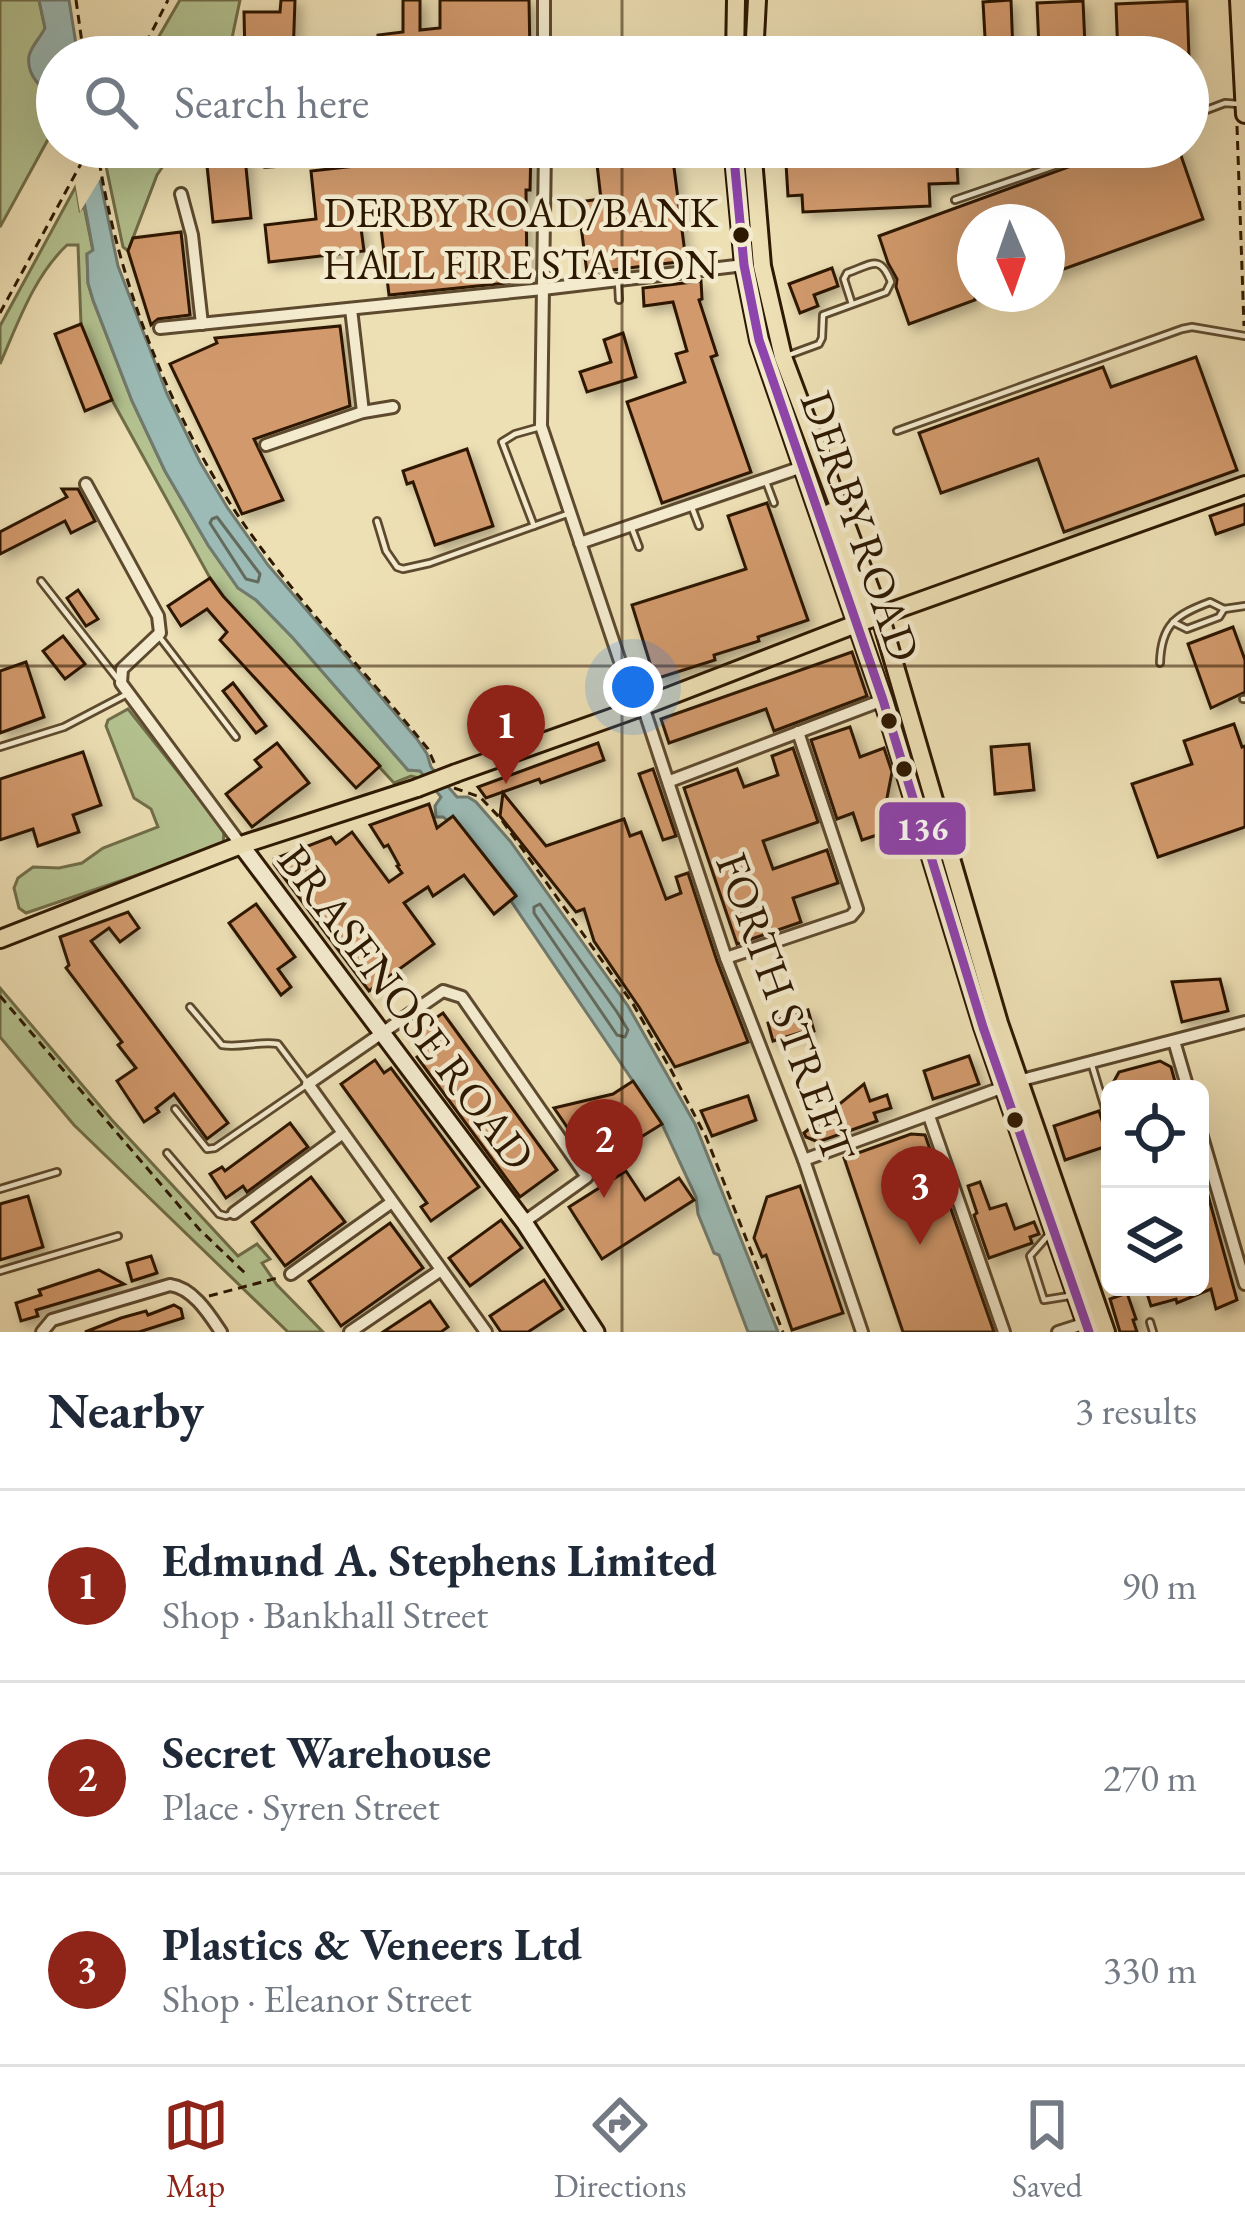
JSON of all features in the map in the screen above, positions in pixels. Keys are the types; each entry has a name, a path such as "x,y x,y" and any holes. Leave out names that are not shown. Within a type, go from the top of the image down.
{"main road":[{"path":"735,36 736,0"},
{"path":"755,36 757,0"},
{"path":"1239,0 1242,108"},
{"name":"DERBY ROAD","path":"735,168 744,266 759,340 1011,1084 1106,1332"},
{"name":"DERBY ROAD","path":"754,168 762,266 783,357 880,615 999,1023 1011,1084 1053,1230 1087,1327"},
{"path":"832,485 831,514 862,606 856,624"},
{"path":"0,939 241,844 417,788 1245,485"},
{"path":"880,615 871,637 898,726 899,753"},
{"name":"BRASENOSE ROAD","path":"241,844 524,1222 596,1332"}],"street":[{"path":"544,0 544,36"},
{"name":"FORTH STREET","path":"545,168 541,426 862,1332"},
{"path":"182,194 202,324"},
{"path":"160,328 744,266"},
{"path":"351,309 363,412"},
{"path":"266,445 393,406"},
{"path":"580,543 802,467"},
{"path":"86,484 158,616 158,635 122,669 125,688 241,844"},
{"path":"670,781 883,700"},
{"path":"726,958 851,916 857,909 798,733"},
{"path":"486,1332 308,1084 442,991 462,998 587,1177 524,1222"},
{"path":"804,1160 1011,1084 1245,1022"},
{"path":"1174,1041 1185,1080"},
{"path":"929,1115 1004,1332"},
{"path":"234,1213 343,1133"},
{"path":"1209,1161 1245,1284"},
{"path":"285,1276 392,1202"},
{"path":"350,1332 441,1270"},
{"path":"42,1332 52,1320 170,1285 181,1286 221,1332"},
{"path":"1058,1332 1087,1327"}],"lane":[{"path":"1209,110 1225,104 1242,108"},
{"path":"955,200 1048,168"},
{"path":"783,357 819,344 823,315 886,292 891,282 880,263 847,273 844,279 852,304"},
{"path":"618,280 619,300"},
{"path":"897,431 1182,328 1244,336"},
{"path":"534,526 502,442 541,426"},
{"path":"766,479 773,502"},
{"path":"691,506 699,526"},
{"path":"377,521 386,551 404,569 570,513"},
{"path":"631,526 639,547"},
{"path":"0,747 64,728 125,688 41,580"},
{"path":"1160,663 1163,634 1183,612 1210,602 1224,609 1245,606"},
{"path":"1172,622 1187,628 1219,616 1224,609"},
{"path":"158,635 236,737"},
{"path":"175,1109 201,1144 215,1148 308,1084 278,1044 222,1045 190,1007"},
{"path":"1090,1062 1101,1097"},
{"path":"167,1153 219,1214 234,1213"},
{"path":"0,1189 57,1172"},
{"path":"1053,1230 1030,1256 1044,1300 1075,1295"},
{"path":"0,1271 118,1236"},
{"path":"1150,1322 1153,1332"}],"path":[{"path":"76,0 81,36"},
{"path":"150,36 168,0"},
{"path":"1242,108 1244,336"},
{"path":"0,313 78,168"},
{"path":"100,168 128,283 186,423 227,496 285,578 428,749 434,765 456,791 480,796 501,819 633,1004 706,1137 783,1332"},
{"path":"0,996 199,1229 246,1274"},
{"path":"199,1229 216,1221 219,1214"},
{"path":"213,1295 285,1276"}],"green space":[{"path":"0,0 39,0 45,28 36,36 29,63 36,78 36,161 0,227"},
{"path":"180,0 240,0 232,36 159,36"},
{"path":"106,168 162,168 128,251 123,247"},
{"path":"76,186 93,251 87,254 93,300 132,401 208,545 238,588 293,638 408,770 420,770 424,776 394,783 210,578 112,400 81,324 78,245 67,245 45,271 0,364 0,326"},
{"path":"128,709 224,830 223,846 26,913 19,908 14,888 18,878 33,867 82,863 103,848 158,827 151,809 134,798 106,726"},
{"path":"0,988 111,1119 238,1256 257,1244 270,1259 262,1263 277,1285 323,1332 288,1332 74,1125 0,1037"}],"water":[{"path":"39,0 69,0 75,36 40,36 45,28"},
{"path":"36,42 36,81 30,70 30,52"},
{"path":"78,168 97,168 118,266 167,394 227,507 268,565 417,739 431,767 457,797 476,802 510,841 628,1006 695,1124 778,1332 748,1332 662,1124 511,901 516,895 453,817 436,817 435,806 441,797 420,771 408,770 293,638 238,588 208,545 132,401 88,283 87,254 93,250"}],"pier":[{"path":"73,168 102,168 103,174 80,212"}],"building":[{"path":"281,0 295,0 294,36 245,36 244,12 280,12"},
{"path":"403,0 420,0 420,30 440,28 440,0 529,0 530,36 378,36 403,32"},
{"path":"1011,0 1012,36 985,36 983,2"},
{"path":"1083,1 1085,36 1038,36 1037,3"},
{"path":"1187,1 1188,36 1117,36 1116,4"},
{"path":"207,168 246,168 251,218 213,222"},
{"path":"531,168 530,190 526,190 527,281 389,295 378,203 358,205 364,251 269,262 265,225 316,219 311,171"},
{"path":"597,168 674,168 686,261 587,273 578,202 601,199"},
{"path":"786,168 957,168 958,183 929,184 930,206 803,212 802,195 788,196"},
{"path":"1065,168 1185,168 1203,219 1065,269 1065,204 967,204"},
{"path":"957,208 957,307 909,324 879,236"},
{"path":"181,232 190,315 158,319 151,325 128,251 133,238"},
{"path":"832,268 838,286 814,295 818,306 800,313 789,284"},
{"path":"701,281 699,300 717,355 711,357 751,472 662,503 627,402 685,382 676,354 687,351 673,302 644,306 643,288"},
{"path":"81,324 112,400 85,411 55,334"},
{"path":"340,326 350,406 254,439 283,500 242,514 170,364 217,343 215,338"},
{"path":"623,333 636,377 587,392 580,372 611,362 604,340"},
{"path":"1196,357 1237,470 1064,532 1038,459 941,493 919,433 1103,367 1111,387"},
{"path":"467,449 493,526 435,545 413,482 407,484 403,471"},
{"path":"62,489 78,489 95,521 71,533 65,521 0,554 0,532 67,497"},
{"path":"767,503 808,620 714,655 715,660 655,679 632,605 746,569 728,516"},
{"path":"1245,504 1245,524 1216,534 1210,516"},
{"path":"210,578 380,766 356,788 220,640 227,632 207,609 181,626 168,606"},
{"path":"78,590 98,619 86,626 67,598"},
{"path":"1233,627 1245,660 1245,692 1211,708 1188,644"},
{"path":"63,636 85,664 65,679 43,651"},
{"path":"852,652 867,696 774,731 766,709 669,743 661,719"},
{"path":"26,662 44,717 0,733 0,671"},
{"path":"233,683 266,726 256,733 223,691"},
{"path":"1234,724 1245,746 1245,827 1158,857 1132,784 1192,764 1184,741"},
{"path":"850,727 860,757 884,748 892,772 880,834 862,840 853,813 837,819 811,740"},
{"path":"277,743 309,783 252,827 226,794 261,767 255,760"},
{"path":"598,743 604,760 486,798 478,787"},
{"path":"1029,744 1034,790 995,794 991,747"},
{"path":"793,748 818,822 763,841 773,869 827,850 838,883 793,898 801,922 737,944 684,788 737,769 744,787 778,775 772,756"},
{"path":"83,752 101,805 73,815 79,832 38,846 33,829 0,840 0,779"},
{"path":"653,769 676,836 663,840 639,774"},
{"path":"503,793 546,846 624,819 630,836 641,832 666,899 681,893 676,877 688,873 748,1042 675,1067 594,941 584,909 576,912 500,816"},
{"path":"429,804 437,828 453,816 516,896 494,914 464,875 433,896 428,887 404,903 434,944 369,991 274,859 331,837 336,844 352,832 389,882 402,873 388,845 384,847 370,825"},
{"path":"256,904 295,957 278,969 291,987 281,995 229,923"},
{"path":"128,912 139,928 120,942 109,928 91,941 228,1123 207,1139 174,1094 144,1122 117,1081 136,1068 66,968 60,937"},
{"path":"1220,979 1228,1011 1182,1022 1172,982"},
{"path":"808,1010 814,1031 773,1041 768,1023"},
{"path":"443,1013 557,1170 520,1197 417,1057 424,1052 412,1034"},
{"path":"969,1056 979,1084 933,1099 924,1071"},
{"path":"375,1060 384,1073 391,1068 479,1187 431,1221 421,1207 427,1203 341,1084"},
{"path":"1160,1061 1171,1067 1175,1080 1115,1080 1119,1072"},
{"path":"633,1081 662,1124 594,1166 554,1108 613,1094"},
{"path":"864,1084 870,1101 887,1095 891,1108 874,1113 877,1121 818,1142 806,1137 804,1133"},
{"path":"748,1096 756,1120 712,1136 701,1111"},
{"path":"1099,1111 1101,1148 1065,1160 1054,1126"},
{"path":"290,1123 308,1147 247,1192 243,1186 226,1198 210,1174 222,1167 225,1171"},
{"path":"911,1134 925,1135 994,1332 903,1332 844,1158"},
{"path":"626,1171 645,1200 679,1178 694,1200 602,1259 569,1207"},
{"path":"311,1177 345,1222 285,1266 252,1222"},
{"path":"980,1182 990,1209 1006,1204 1015,1229 1034,1222 1039,1234 1030,1237 1032,1243 989,1258 968,1186"},
{"path":"800,1186 843,1313 792,1330 766,1255 762,1257 754,1238 767,1197"},
{"path":"28,1196 43,1247 0,1260 0,1204"},
{"path":"1209,1199 1237,1300 1216,1309 1211,1289"},
{"path":"501,1220 522,1248 470,1286 449,1258"},
{"path":"390,1223 423,1268 341,1326 309,1281"},
{"path":"151,1256 157,1273 132,1281 127,1263"},
{"path":"99,1270 124,1284 36,1310 38,1316 21,1321 16,1303"},
{"path":"544,1280 563,1309 528,1332 501,1332 490,1316"},
{"path":"1128,1296 1137,1332 1120,1332 1110,1299"},
{"path":"1148,1296 1194,1296 1177,1303 1176,1299 1151,1306"},
{"path":"430,1301 448,1327 441,1332 383,1332"},
{"path":"174,1305 183,1318 139,1332 85,1332 121,1318"}],"transit line":[{"name":"136","path":"735,168 744,265 759,340 883,700 983,1027 1089,1332"}],"place":[{"name":"DERBY ROAD/BANK HALL FIRE STATION","path":"741,235"},
{"name":"Edmund A. Stephens Limited","path":"506,784"},
{"name":"Secret Warehouse","path":"604,1198"},
{"name":"Plastics & Veneers Ltd","path":"920,1245"}]}
